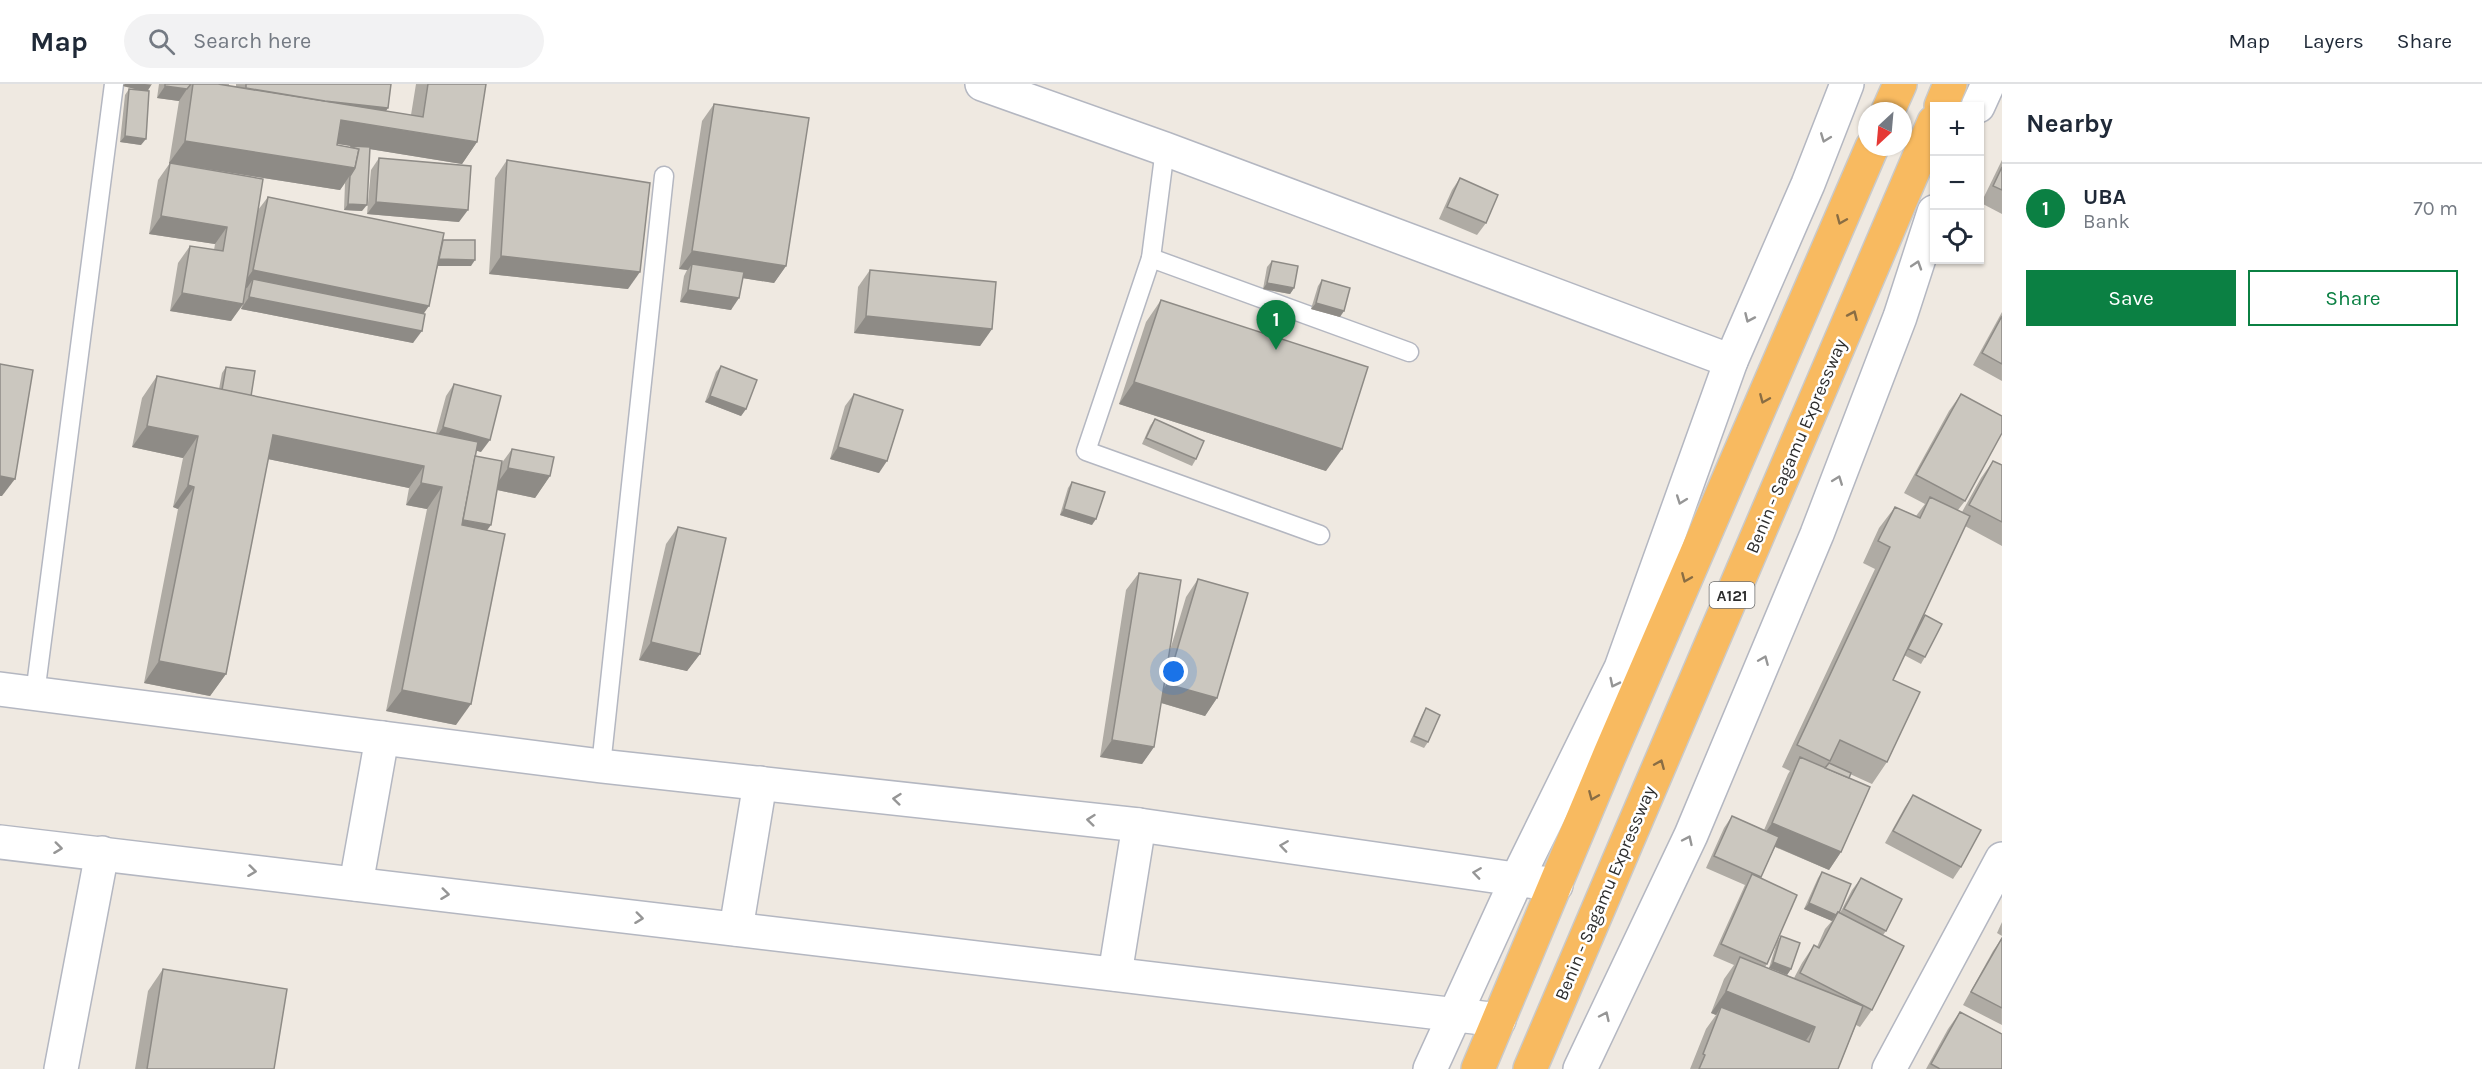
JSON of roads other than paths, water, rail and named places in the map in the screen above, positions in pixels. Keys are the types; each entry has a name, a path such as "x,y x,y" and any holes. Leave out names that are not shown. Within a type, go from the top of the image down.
{"highway":[{"path":"1892,102 1900,84"},
{"path":"1943,102 1950,84"},
{"name":"Benin - Sagamu Expressway","path":"1530,1069 1930,134"},
{"name":"A121","path":"1478,1069 1868,156"}],"street":[{"path":"982,84 1165,149 1731,361"},
{"path":"1430,1069 1454,1013 1621,668 1731,361 1808,184 1847,84"},
{"path":"1980,102 1988,84"},
{"path":"1580,1069 1691,835 1818,534 1900,317 1930,227"},
{"path":"0,689 601,766 1139,825 1556,885"},
{"path":"356,884 382,738"},
{"path":"736,929 760,783"},
{"path":"1115,974 1139,825"},
{"path":"0,842 1499,1020"},
{"path":"61,1069 102,853"},
{"path":"1889,1069 2002,859"}],"lane":[{"path":"35,694 114,84"},
{"path":"1165,149 1151,258 1086,451 1320,535"},
{"path":"601,766 664,176"},
{"path":"1151,258 1408,352"}],"place":[{"name":"UBA","path":"1276,350"}]}
